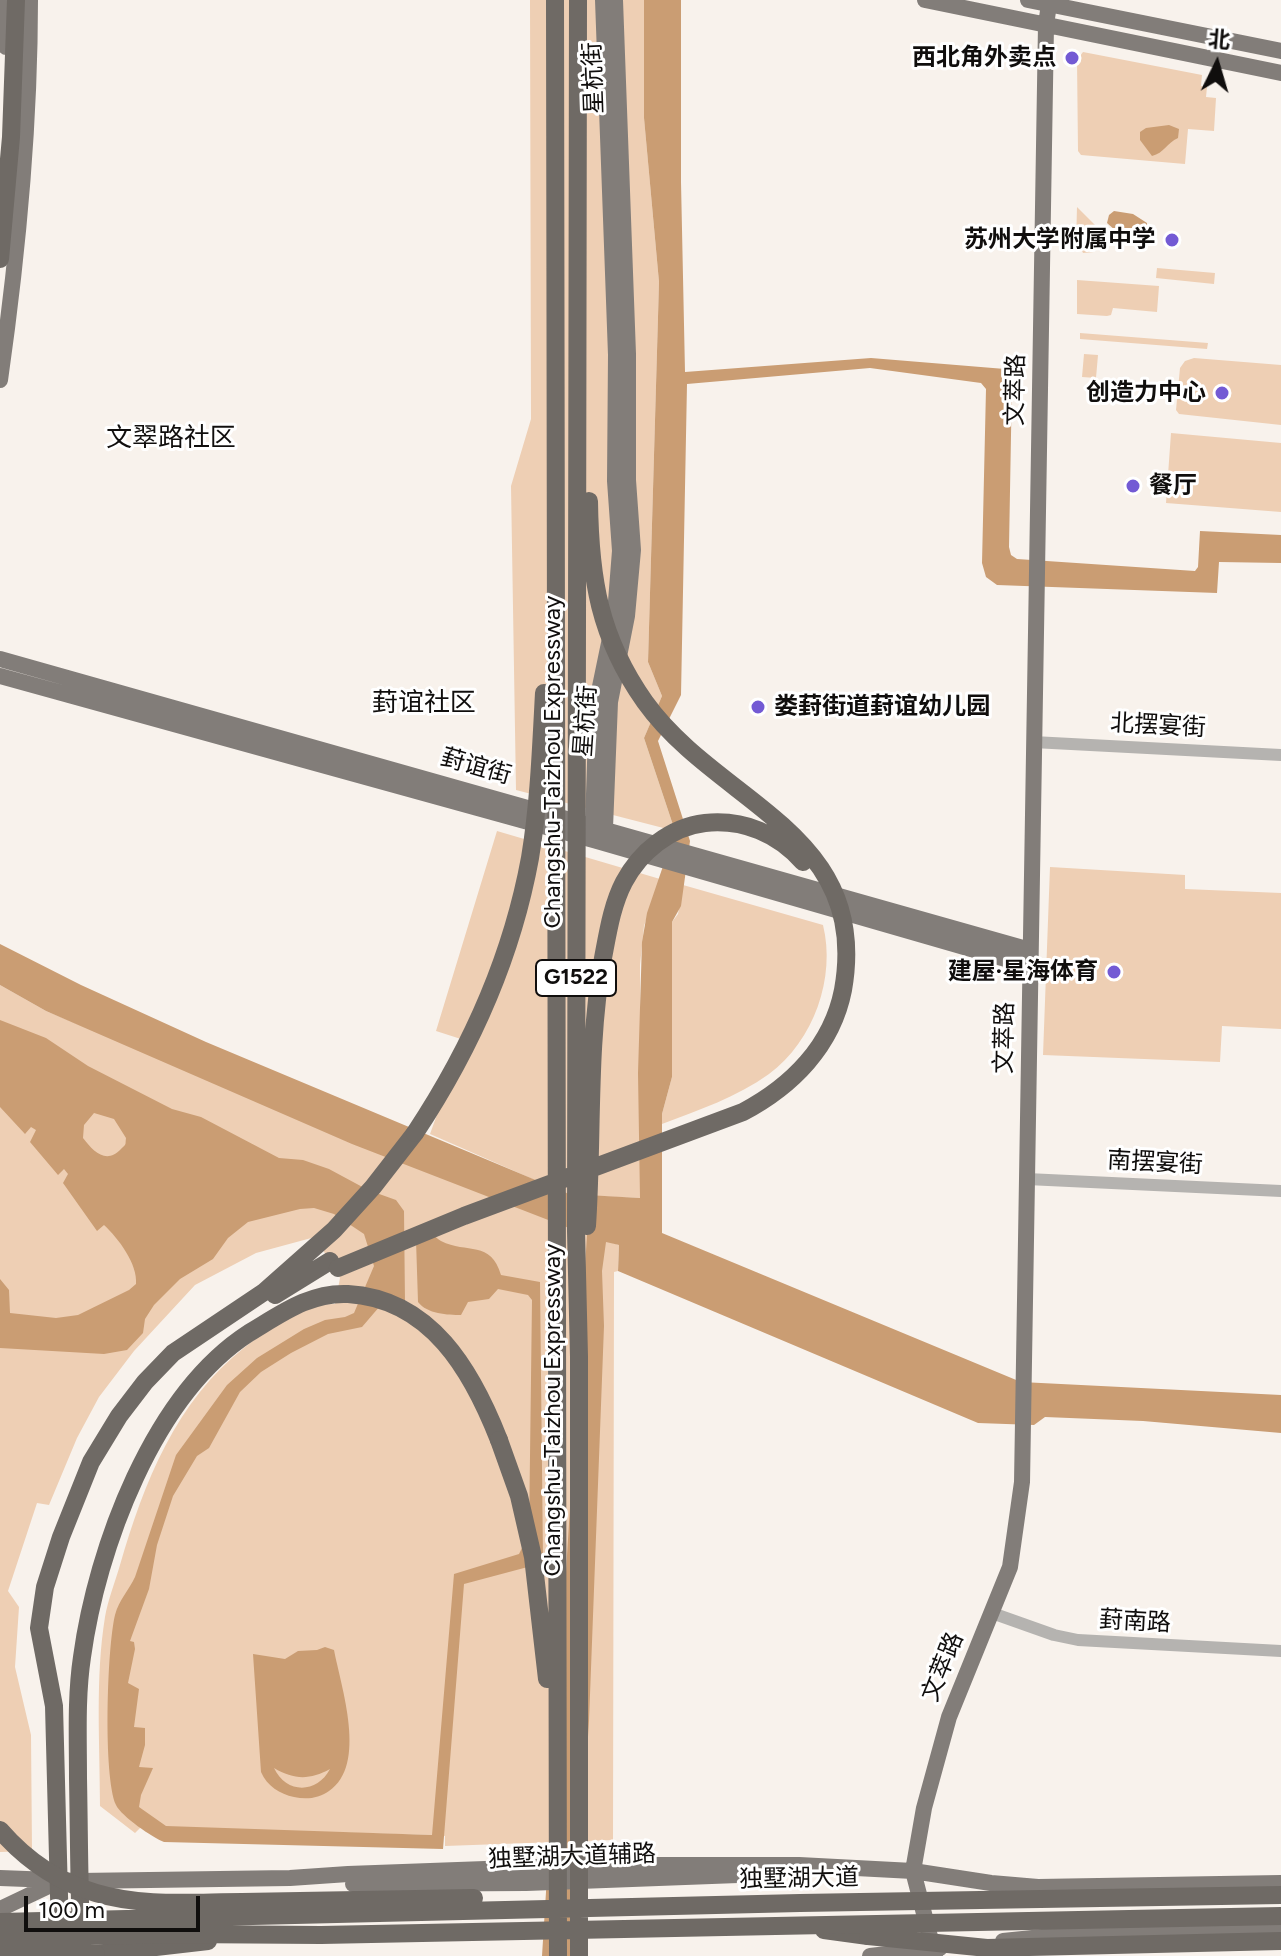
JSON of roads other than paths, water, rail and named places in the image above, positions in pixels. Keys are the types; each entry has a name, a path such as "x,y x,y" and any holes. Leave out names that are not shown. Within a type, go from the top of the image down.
{"highway":[{"path":"0,259 12,122 16,0"},
{"name":"Changshu-Taizhou Expressway","path":"555,0 558,1956"},
{"name":"Changshu-Taizhou Expressway","path":"578,0 576,1231 579,1357 579,1956"},
{"path":"89,1955 79,1881 78,1749 82,1658 108,1550 150,1445 181,1399 231,1345 291,1294 334,1264 677,1138 754,1106 807,1064 834,1020 841,997 846,963 845,931 839,901 828,879 805,846 786,827 708,766 660,720 622,664 598,601 590,556 585,230 578,75"},
{"path":"61,1956 54,1706 39,1628 45,1587 61,1537 91,1462 119,1416 145,1382 173,1353 264,1292 373,1187 439,1097 479,1018 506,951 534,830 555,523"},
{"path":"213,1328 334,1264 462,1207 578,1165 592,1159 726,1110 750,1098 792,1067 814,1040 830,1004 836,971 835,934 824,897 803,862 778,839 756,829 734,823 703,823 671,834 649,849 635,864 613,911 602,964 595,1023 590,1107 589,1150 589,1164 588,1207 579,1357"},
{"path":"231,1345 299,1303 328,1295 359,1295 383,1300 416,1316 435,1332 465,1368 480,1395 519,1496 537,1580 547,1681 548,1956"},
{"path":"0,1830 26,1856 59,1878 96,1893 134,1901 248,1902 821,1892 965,1900"},
{"name":"独墅湖大道","path":"0,1922 1281,1895"},
{"name":"独墅湖大道","path":"250,1936 1281,1916"},
{"path":"777,1925 987,1948 1281,1941"},
{"path":"0,1938 178,1934 250,1936"},
{"path":"72,1956 250,1936"},
{"path":"0,1953 89,1955"}],"main road":[{"path":"0,169 6,0"},
{"path":"0,380 19,216 30,0"},
{"name":"星杭街","path":"598,831 597,701 615,614 620,551 615,481 615,339 603,0"},
{"name":"星杭街","path":"598,831 610,702 627,616 633,550 628,480 629,376 615,0"},
{"path":"925,0 1281,73"},
{"path":"1028,0 1281,51"},
{"name":"文萃路","path":"934,1952 913,1871 924,1808 941,1739 1005,1580 1013,1551 1022,1482 1046,25 1049,4"},
{"path":"6,50 11,35 22,23 30,20"},
{"path":"2,132 9,138 25,139"},
{"name":"葑谊街","path":"0,659 1030,958"},
{"name":"葑谊街","path":"0,676 598,831"},
{"name":"独墅湖大道辅路","path":"0,1878 79,1881 801,1872 855,1867 913,1871 1011,1885 1067,1887 1281,1883"},
{"path":"0,1909 59,1881"},
{"path":"934,1952 965,1905 986,1892 1011,1885"},
{"path":"870,1956 934,1952 1042,1936 1281,1930"}],"street":[{"name":"北摆宴街","path":"1033,742 1281,755"},
{"name":"南摆宴街","path":"1027,1179 1281,1191"},
{"name":"葑南路","path":"992,1613 1054,1635 1078,1640 1281,1651"}],"place":[{"name":"西北角外卖点","path":"1072,58"},
{"name":"苏州大学附属中学","path":"1172,240"},
{"name":"创造力中心","path":"1222,393"},
{"name":"餐厅","path":"1133,486"},
{"name":"娄葑街道葑谊幼儿园","path":"758,707"},
{"name":"建屋·星海体育","path":"1114,972"}],"district":[{"name":"文翠路社区","path":"171,438"},
{"name":"葑谊社区","path":"424,703"}]}
